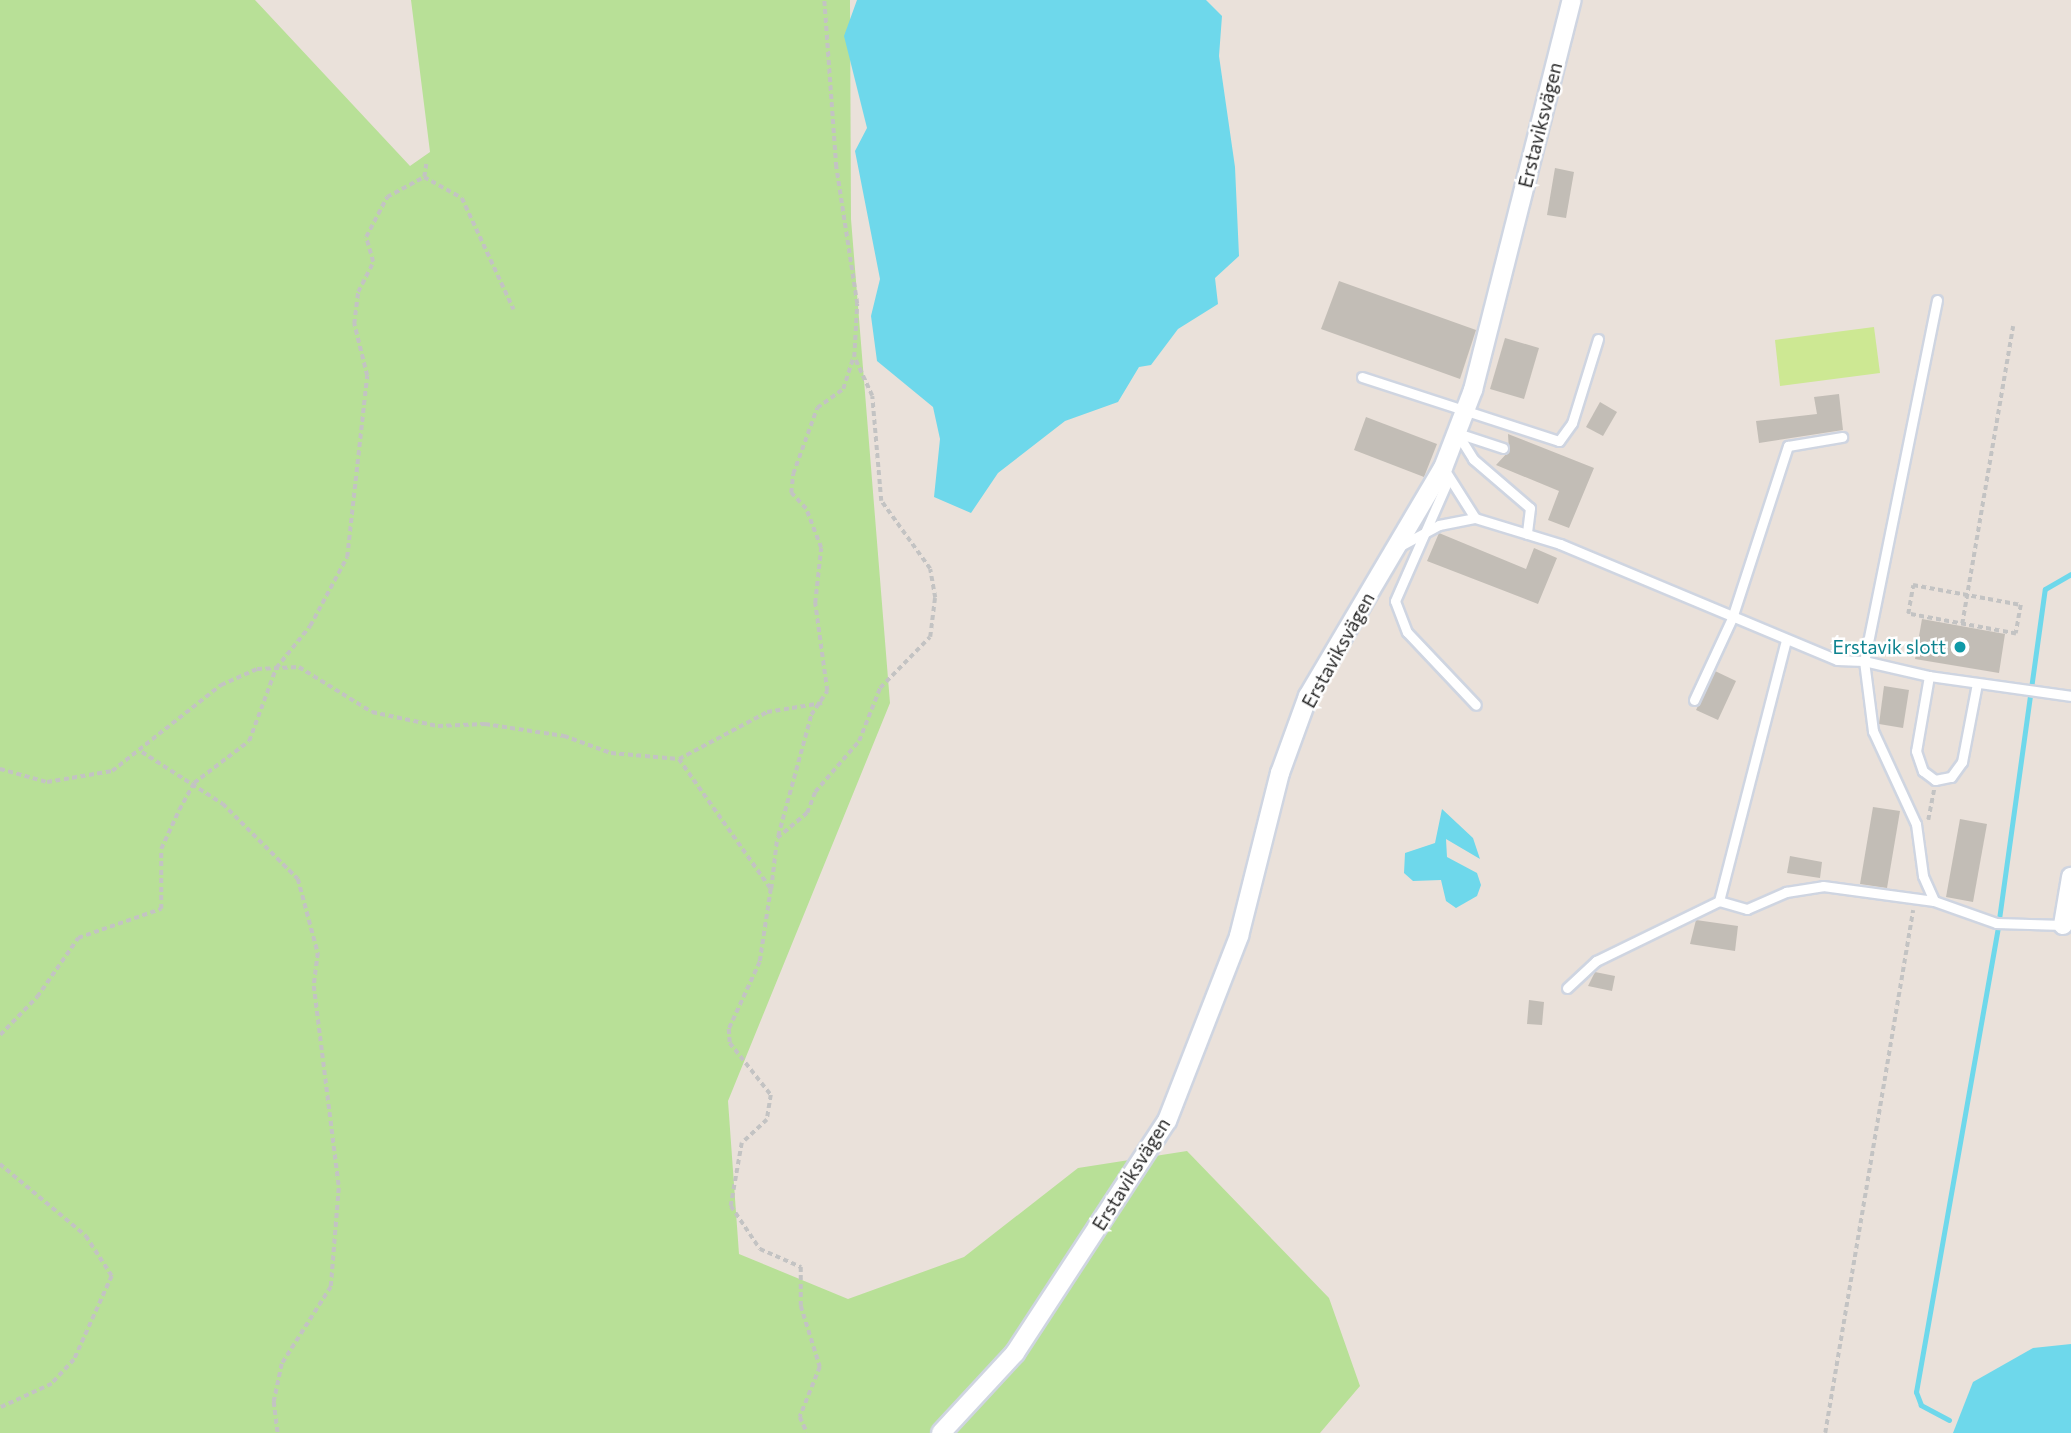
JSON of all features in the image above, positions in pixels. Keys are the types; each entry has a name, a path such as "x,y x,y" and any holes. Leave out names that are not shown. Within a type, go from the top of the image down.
{"street":[{"name":"Erstaviksvägen","path":"941,1433 1015,1353 1167,1121 1239,936 1280,773 1308,696 1395,549 1446,474 1465,411 1572,0"},
{"path":"2063,926 2071,877"}],"lane":[{"path":"1934,901 1923,876 1922,853 1873,731 1864,661 1937,300"},
{"path":"1362,377 1559,442 1572,423 1598,339"},
{"path":"1457,433 1503,448"},
{"path":"1457,433 1473,459 1530,508 1527,534"},
{"path":"1694,700 1732,618 1788,446 1842,437"},
{"path":"1446,474 1475,518"},
{"path":"1446,474 1430,528 1395,601 1407,632 1476,705"},
{"path":"1395,549 1430,528 1475,518 1527,534 1837,660 1864,661 1929,677 2071,695"},
{"path":"1719,901 1786,640"},
{"path":"1929,677 1916,751 1923,771 1935,780 1951,777 1962,762 1977,683"},
{"path":"1567,988 1596,961 1719,901 1747,909 1786,892 1823,886 1915,895 1996,923 2063,926"}],"path":[{"path":"824,0 836,167 857,304 854,357 843,389 817,408 791,494 806,509 821,548 815,603 824,702"},
{"path":"424,177 426,164"},
{"path":"424,177 462,198 514,310"},
{"path":"0,1035 37,998 78,938 161,909 161,849 194,783 249,741 276,668 310,626 347,557 367,376 354,324 358,292 373,262 366,237 387,197 424,177"},
{"path":"1962,624 2013,326"},
{"path":"777,838 807,813 816,792 859,741 880,688 930,637 935,598 930,569 881,501 872,396 854,357"},
{"path":"1913,585 2021,605 2016,634 1962,624 1908,614 1913,585"},
{"path":"0,769 47,782 112,771 142,752 221,685 276,668 299,667 372,712 438,726 498,726 564,736 611,753 679,759 766,712 824,702"},
{"path":"807,1433 800,1417 820,1367 801,1306 801,1267 760,1249 731,1206 742,1143 767,1119 771,1095 730,1044 729,1029 760,962 777,838 811,715 824,702"},
{"path":"142,752 194,783 298,878 318,953 314,986 339,1188 331,1287 282,1364 274,1402 278,1433"},
{"path":"679,759 771,889"},
{"path":"1922,853 1935,780"},
{"path":"1825,1433 1915,895"},
{"path":"0,1164 86,1236 112,1276 74,1360 52,1384 0,1408"}],"green space":[{"path":"0,0 255,0 410,166 430,152 411,0 850,0 851,219 890,703 728,1101 739,1254 848,1299 964,1257 1078,1168 1187,1151 1329,1298 1360,1386 1320,1433 0,1433"},
{"path":"1874,327 1880,373 1780,386 1775,340"}],"water":[{"path":"857,0 1206,0 1222,16 1219,56 1235,167 1239,256 1215,278 1218,304 1178,329 1151,365 1139,367 1118,402 1065,421 998,473 971,513 934,497 940,439 933,407 877,361 871,316 880,279 855,151 867,128 844,36"},
{"path":"1442,809 1473,838 1480,859 1446,839 1447,857 1477,873 1481,885 1477,896 1456,908 1446,901 1441,880 1413,881 1404,873 1405,853 1435,843"},
{"path":"2071,1344 2071,1433 1953,1433 1973,1382 2033,1348"}],"building":[{"path":"1555,168 1574,172 1566,218 1547,215"},
{"path":"1339,281 1476,330 1460,379 1321,329"},
{"path":"1505,338 1539,348 1524,399 1490,389"},
{"path":"1839,394 1843,430 1759,443 1756,421 1817,414 1814,397"},
{"path":"1600,402 1617,412 1603,436 1586,427"},
{"path":"1366,417 1437,444 1424,477 1354,450"},
{"path":"1508,434 1594,468 1569,528 1548,520 1559,491 1496,465 1509,451"},
{"path":"1439,533 1526,569 1534,548 1557,558 1538,604 1427,561"},
{"name":"Erstavik slott","path":"1922,619 2005,634 1999,673 1915,659"},
{"path":"1715,671 1736,681 1718,720 1696,710"},
{"path":"1884,686 1909,690 1903,728 1879,724"},
{"path":"1873,807 1900,811 1887,888 1860,884"},
{"path":"1960,819 1987,824 1973,902 1946,897"},
{"path":"1790,856 1822,862 1820,878 1787,873"},
{"path":"1696,920 1738,926 1735,951 1690,944"},
{"path":"1595,972 1615,976 1612,991 1588,986"},
{"path":"1529,1000 1544,1002 1542,1025 1527,1024"}],"waterway":[{"path":"1949,1420 1921,1405 1916,1392 1999,919 2045,589 2071,574"}],"place":[{"name":"Erstavik slott","path":"1960,647"}]}
